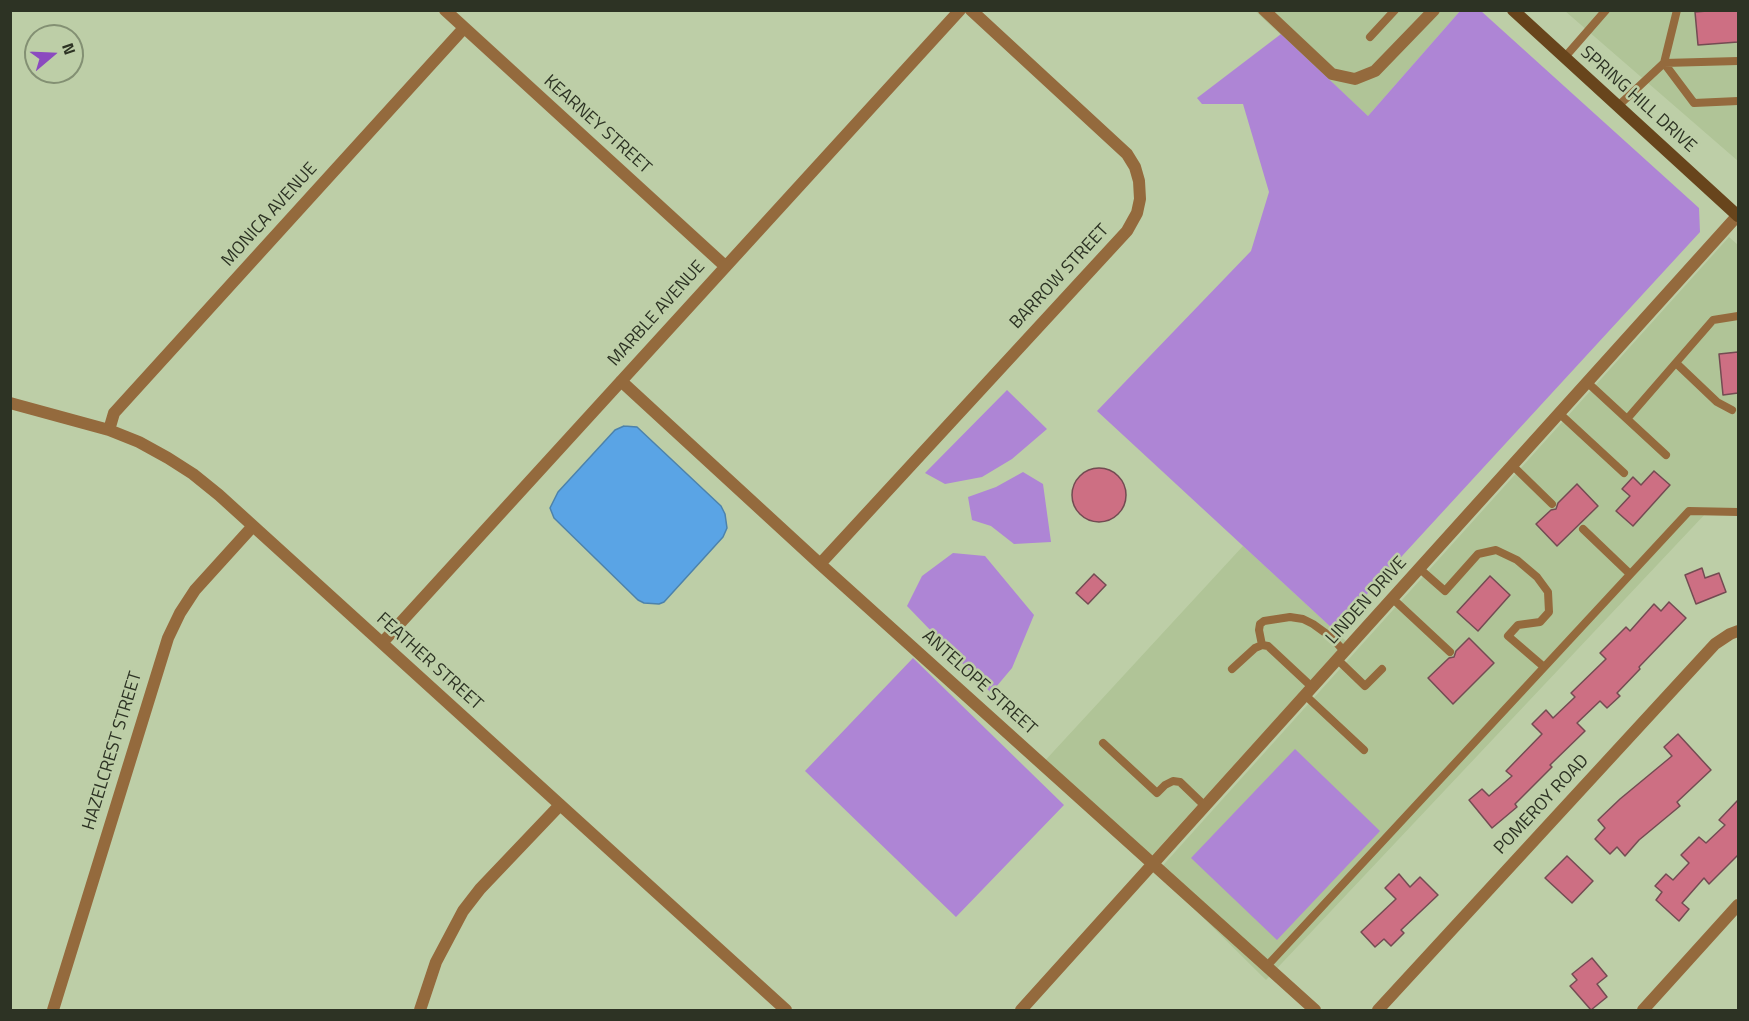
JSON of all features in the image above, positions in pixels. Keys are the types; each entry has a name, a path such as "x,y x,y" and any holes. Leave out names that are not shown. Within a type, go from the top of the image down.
{"main road":[{"name":"SPRING HILL DRIVE","path":"1513,10 1738,215"}],"street":[{"name":"KEARNEY STREET","path":"445,10 725,267"},
{"name":"MARBLE AVENUE","path":"382,643 960,10"},
{"name":"BARROW STREET","path":"820,564 1119,239 1137,213 1140,199 1139,181 1135,167 1127,154 970,10"},
{"path":"1264,10 1332,74 1355,79 1375,71 1434,10"},
{"name":"MONICA AVENUE","path":"109,430 114,413 464,28"},
{"name":"LINDEN DRIVE","path":"1021,1011 1738,215"},
{"name":"ANTELOPE STREET","path":"621,381 1315,1011"},
{"name":"FEATHER STREET","path":"10,403 109,430 139,442 177,463 202,481 786,1011"},
{"name":"HAZELCREST STREET","path":"53,1011 168,638 195,590 253,526"},
{"name":"POMEROY ROAD","path":"1378,1011 1715,644 1738,631"},
{"path":"420,1011 435,962 463,911 480,889 560,805"},
{"path":"1643,1011 1738,905"}],"lane":[{"path":"1370,37 1395,10"},
{"path":"1565,57 1606,10"},
{"path":"1618,106 1664,63 1677,10"},
{"path":"1664,63 1738,61"},
{"path":"1664,63 1694,103 1738,101"},
{"path":"1627,419 1713,320 1738,316"},
{"path":"1676,363 1717,402 1732,410"},
{"path":"1588,383 1666,455"},
{"path":"1560,414 1624,473"},
{"path":"1513,466 1552,504"},
{"path":"1266,967 1689,511 1738,512"},
{"path":"1583,529 1630,574"},
{"path":"1420,568 1445,591 1478,554 1496,550 1517,560 1537,577 1548,592 1549,612 1540,622 1518,625 1508,636 1544,667"},
{"path":"1393,599 1450,652"},
{"path":"1262,645 1259,630 1260,624 1264,621 1290,617 1303,619 1331,638 1341,656 1365,687 1382,669"},
{"path":"1232,669 1255,648 1262,645 1268,646 1364,750"},
{"path":"1103,743 1157,793 1165,785 1180,782 1206,807"}],"shaded area":[{"path":"1255,11 1460,11 1368,116"},
{"path":"1460,11 1481,11 1699,208 1700,232 1334,630 1097,411 1251,251 1269,192 1243,104 1202,104 1197,98 1281,34 1368,116"},
{"path":"1565,11 1738,11 1738,161"},
{"path":"1729,237 1738,245 1738,508 1707,512 1266,980 1157,872"},
{"path":"1007,390 1047,429 1012,459 982,477 945,484 925,473"},
{"path":"1023,472 1043,484 1051,542 1014,544 991,526 972,520 968,497 996,487"},
{"path":"1243,546 1346,641 1146,862 1041,765"},
{"path":"953,553 985,556 1034,615 1012,668 991,693 907,606 922,576"},
{"path":"913,658 1064,805 956,917 805,771"},
{"path":"1295,749 1380,831 1277,940 1191,858"}],"water":[{"path":"624,426 637,427 721,506 725,514 727,528 723,537 664,602 659,604 644,603 638,600 554,518 550,508 558,492 615,430"}],"building":[{"path":"1738,10 1738,42 1698,45 1695,12"},
{"path":"1738,352 1738,393 1723,395 1719,354"},
{"path":"1094,468 1104,468 1114,472 1122,480 1126,495 1122,510 1114,518 1104,522 1094,522 1084,518 1076,510 1072,500 1072,490 1076,480 1084,472"},
{"path":"1654,471 1670,485 1633,526 1616,511 1630,496 1622,489 1633,477 1641,485"},
{"path":"1577,484 1598,506 1557,546 1536,524 1551,510 1556,509 1558,503"},
{"path":"1702,568 1705,578 1719,573 1726,592 1696,604 1685,575"},
{"path":"1094,574 1106,585 1088,604 1076,593"},
{"path":"1490,576 1510,595 1478,631 1457,612"},
{"path":"1669,602 1686,618 1617,693 1620,696 1607,708 1600,701 1577,723 1585,731 1515,804 1517,807 1492,828 1469,800 1482,789 1489,796 1512,776 1506,771 1542,734 1532,724 1546,710 1553,718 1575,697 1571,693 1606,659 1600,653 1626,627 1630,631 1654,604 1661,611"},
{"path":"1469,638 1494,663 1453,704 1428,678 1449,658 1454,657 1456,651"},
{"path":"1678,734 1711,770 1677,802 1680,806 1639,840 1625,856 1617,847 1610,854 1595,839 1605,828 1598,820 1672,756 1664,747"},
{"path":"1738,800 1738,855 1709,884 1704,878 1682,903 1689,909 1679,921 1656,900 1662,892 1655,886 1666,874 1673,880 1689,863 1681,855 1699,837 1706,843 1725,825 1719,820"},
{"path":"1567,856 1593,881 1572,903 1545,878"},
{"path":"1399,874 1410,887 1420,877 1438,895 1401,930 1404,933 1391,946 1384,939 1375,947 1361,932 1396,899 1385,888"},
{"path":"1592,958 1607,976 1597,984 1607,997 1591,1010 1570,986 1577,980 1572,974"}]}
